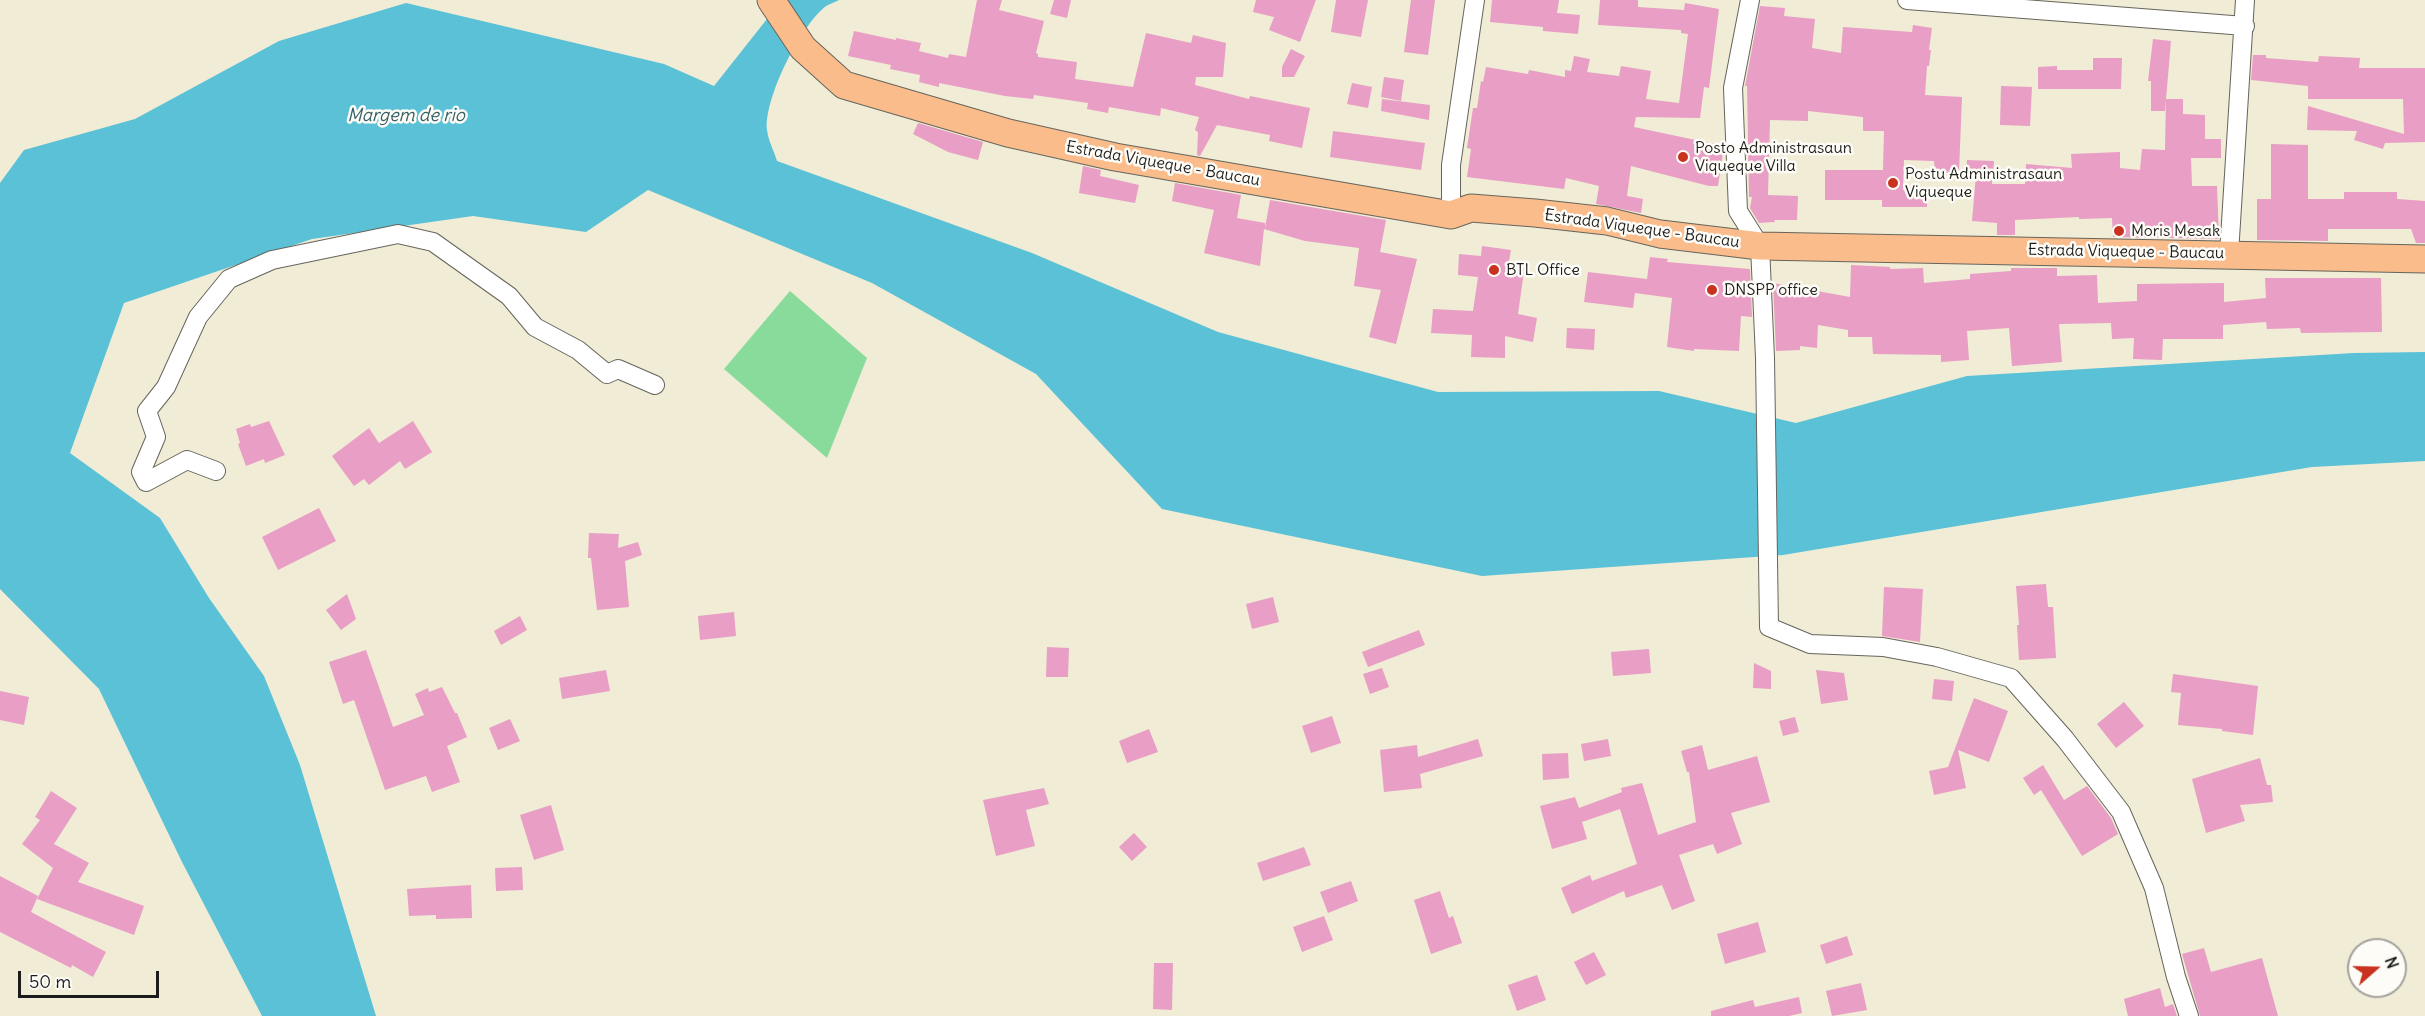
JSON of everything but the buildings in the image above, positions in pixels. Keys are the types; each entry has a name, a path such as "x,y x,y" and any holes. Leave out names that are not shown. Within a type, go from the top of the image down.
{"main road":[{"name":"Estrada Viqueque - Baucau","path":"771,0 803,48 844,85 1008,133 1115,157 1451,215 1471,208 1607,220 1660,234 1760,246 2425,259"}],"street":[{"path":"1451,215 1451,165 1475,0"},
{"path":"1750,0 1733,88 1738,211 1760,246 1766,358 1769,627 1810,644 1883,647 1937,657 2011,678 2065,739 2121,812 2154,888 2175,977 2189,1016"},
{"path":"1907,0 2245,26"},
{"path":"2229,254 2245,0"},
{"path":"216,471 187,460 146,482 141,472 156,437 147,411 166,387 198,317 229,279 272,260 344,244 398,234 433,242 509,296 535,327 578,350 607,374 618,369 655,385"}],"green space":[{"path":"790,291 867,358 827,458 724,369"}],"water":[{"name":"Margem de rio","path":"782,0 839,0 826,6 806,29 786,63 771,100 767,130 777,161 1032,253 1218,332 1438,392 1659,391 1796,423 1967,376 2354,353 2425,352 2425,461 2312,467 1783,555 1482,576 1162,509 1036,374 872,283 648,190 586,232 473,216 312,239 124,303 70,453 160,518 209,598 264,676 300,765 376,1016 262,1016 182,862 99,689 0,589 0,183 24,150 135,119 279,41 406,3 664,64 714,86"}],"place":[{"name":"Posto Administrasaun Viqueque Villa","path":"1683,157"},
{"name":"Postu Administrasaun Viqueque","path":"1893,183"},
{"name":"Moris Mesak","path":"2119,231"},
{"name":"BTL Office","path":"1494,270"},
{"name":"DNSPP office","path":"1712,290"}]}
